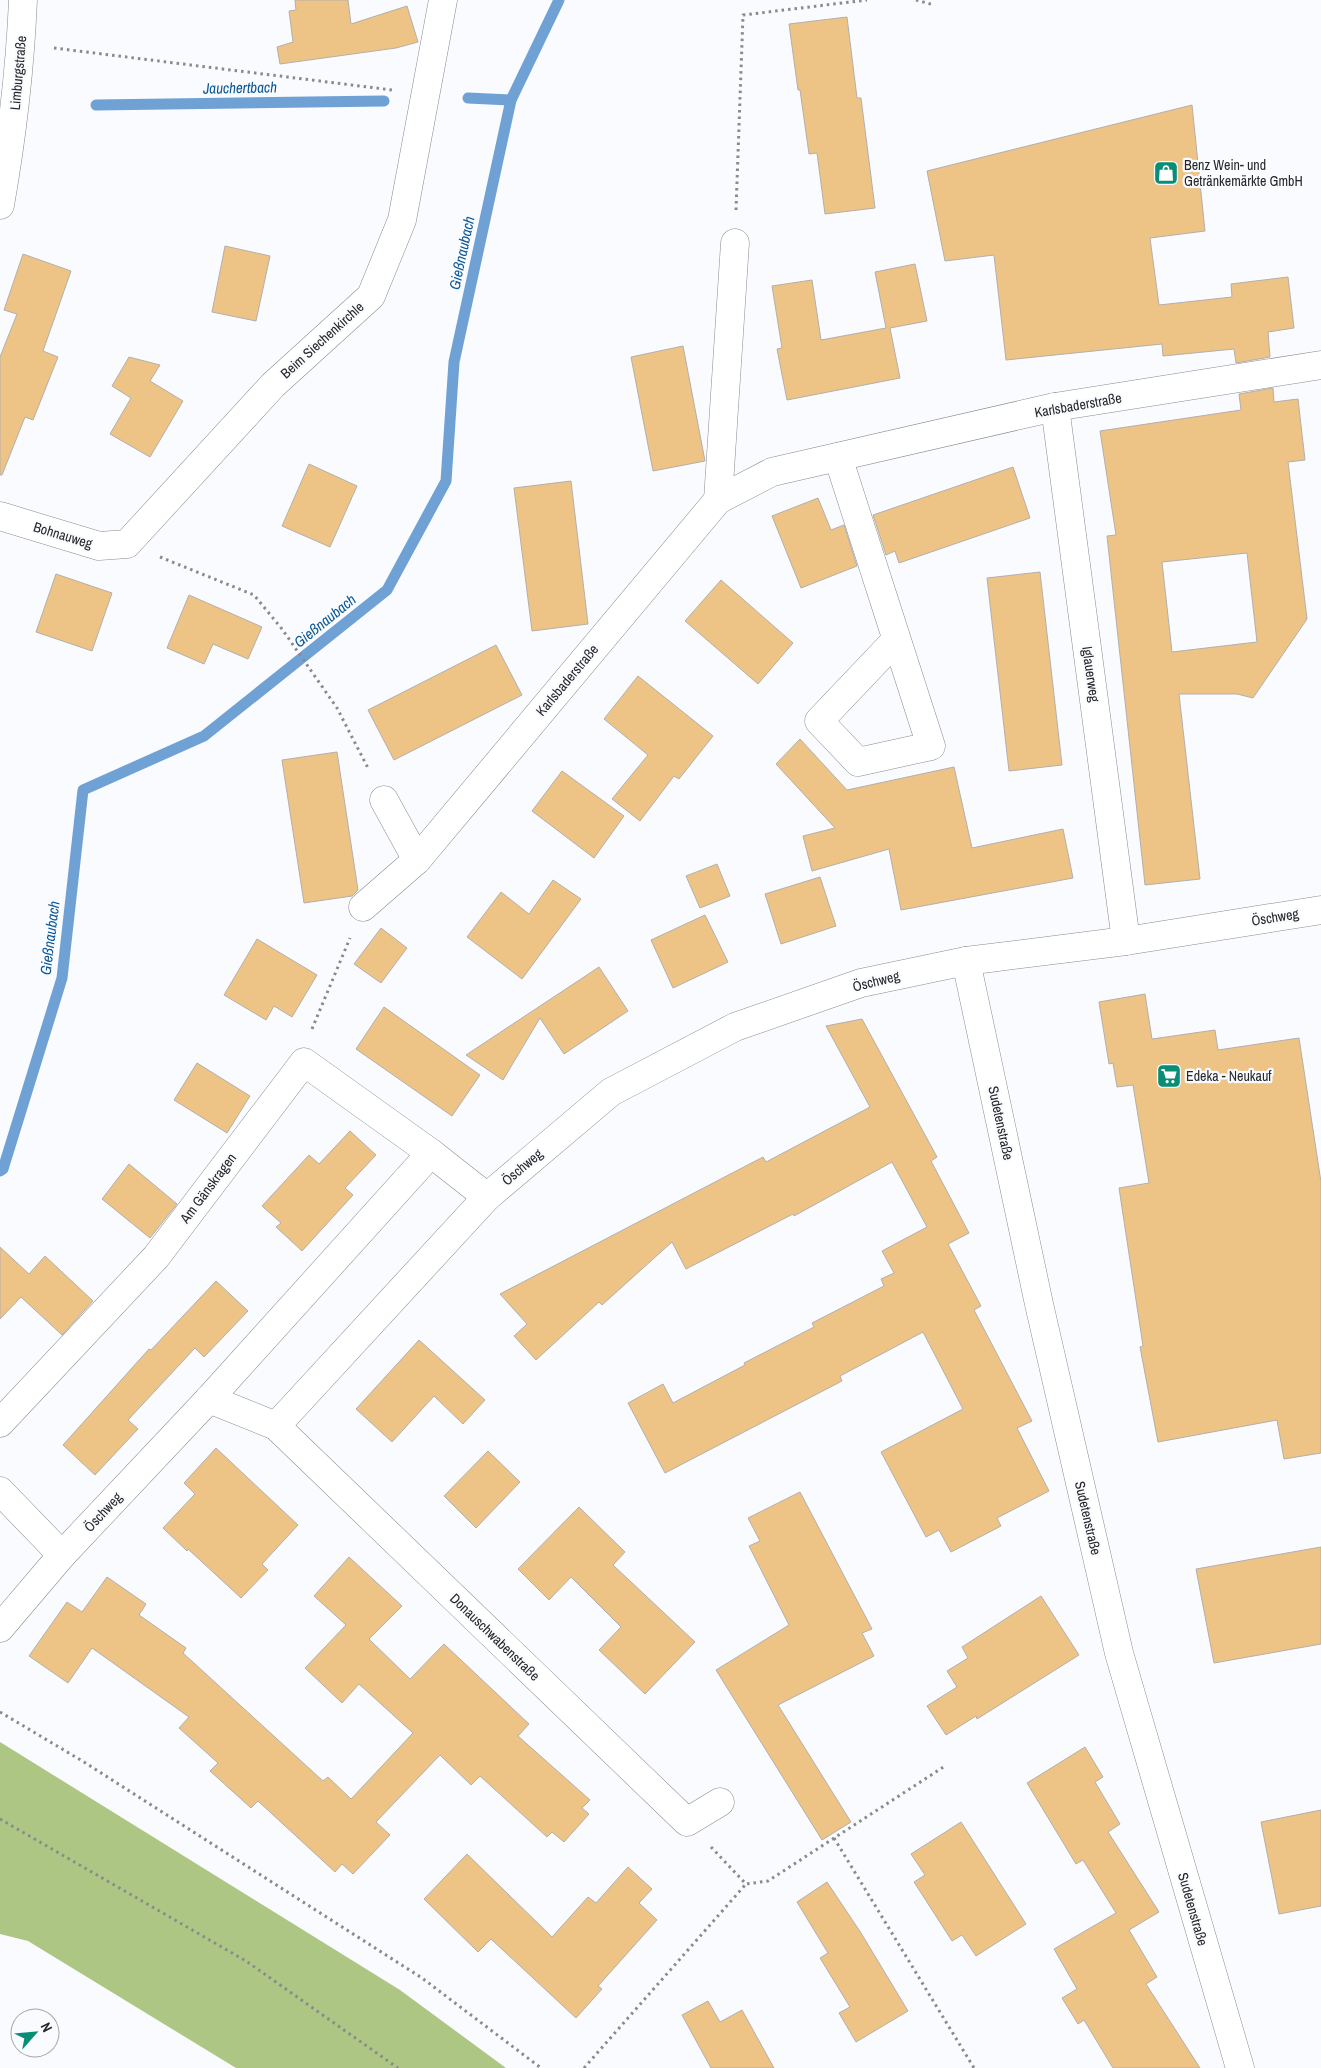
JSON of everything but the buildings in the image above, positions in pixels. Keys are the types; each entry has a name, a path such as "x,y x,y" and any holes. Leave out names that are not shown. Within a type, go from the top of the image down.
{"street":[{"name":"Limburgstraße","path":"0,205 13,130 22,44 23,0"},
{"name":"Beim Siechenkirchle","path":"127,544 273,384 371,296 402,220 443,0"},
{"path":"718,500 735,243"},
{"name":"Karlsbaderstraße","path":"363,907 417,860 718,500 772,472 1055,407 1321,365"},
{"name":"Iglauerweg","path":"1055,407 1126,941"},
{"path":"838,456 931,746 858,762 819,721 896,640"},
{"name":"Bohnauweg","path":"0,516 99,546 127,544"},
{"path":"384,800 417,860"},
{"name":"Öschweg","path":"276,1426 487,1197 610,1092 735,1027 861,983 966,961 1126,941 1321,910"},
{"name":"Sudetenstraße","path":"966,961 1038,1304 1119,1653 1240,2068"},
{"path":"304,1062 431,1153 487,1197"},
{"name":"Am Gänskragen","path":"0,1423 156,1257 304,1062"},
{"name":"Öschweg","path":"0,1628 62,1555 209,1399 431,1153"},
{"path":"209,1399 276,1426"},
{"name":"Donauschwabenstraße","path":"276,1426 687,1822"},
{"path":"0,1491 62,1555"},
{"path":"687,1822 720,1802"}],"path":[{"path":"735,243 743,15 867,0"},
{"path":"916,0 934,5"},
{"path":"22,44 425,94"},
{"path":"127,544 254,595 282,629 337,708 384,800"},
{"path":"304,1062 306,1044 363,907"},
{"path":"0,1712 84,1762 422,1978 542,2068"},
{"path":"584,2068 746,1884 768,1881 945,1766"},
{"path":"0,1819 246,1961 398,2068"},
{"path":"687,1822 746,1884"},
{"path":"834,1838 974,2068"}],"green space":[{"path":"0,1742 400,1990 506,2068 236,2068 28,1941 0,1934"}],"waterway":[{"name":"Gießnaubach","path":"0,1171 3,1169 62,978 83,790 204,736 387,590 446,481 454,362 511,100 559,0"},
{"name":"Jauchertbach","path":"468,98 511,100"},
{"name":"Jauchertbach","path":"96,105 384,101"}],"place":[{"name":"Benz Wein- und Getränkemärkte GmbH","path":"1166,173"},
{"name":"Edeka - Neukauf","path":"1169,1076"}]}
